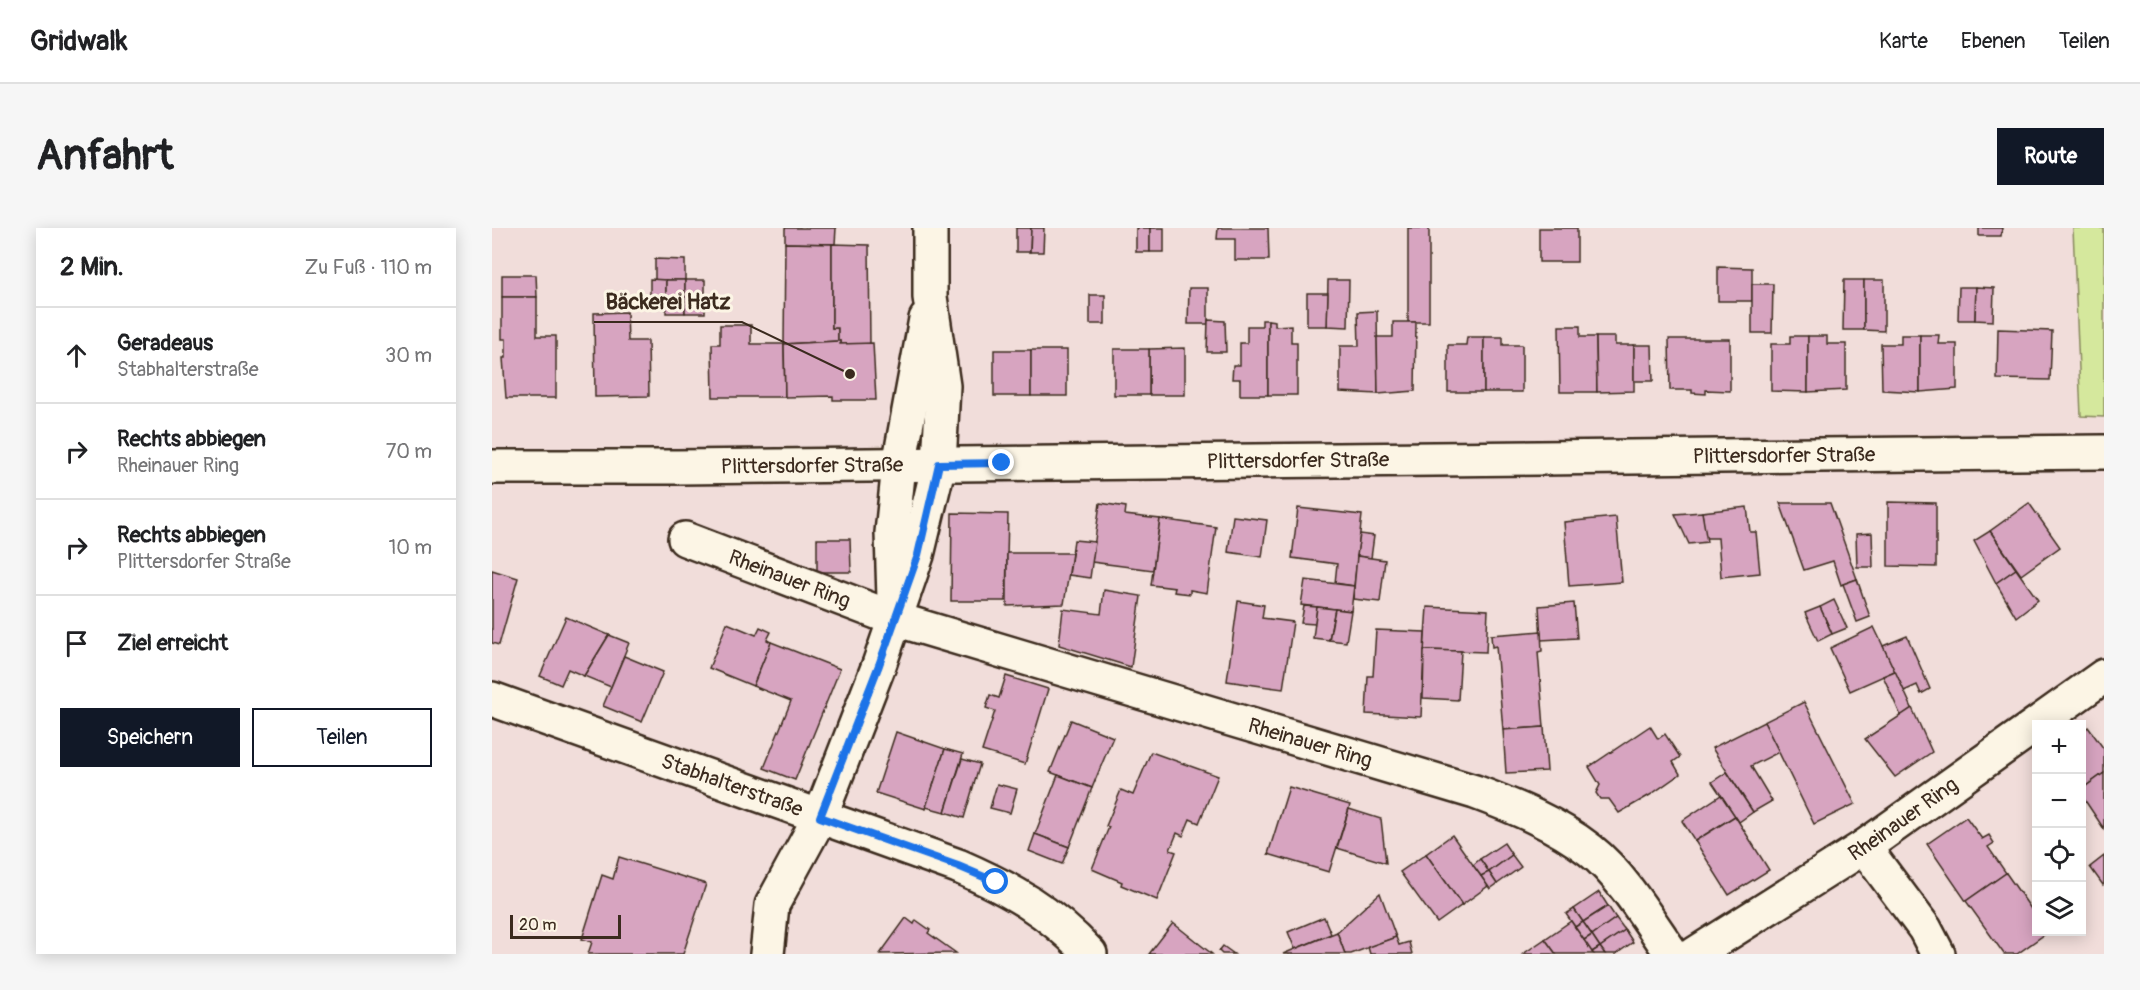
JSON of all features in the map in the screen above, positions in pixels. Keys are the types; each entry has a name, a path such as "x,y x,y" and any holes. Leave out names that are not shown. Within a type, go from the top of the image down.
{"street":[{"path":"766,954 772,905 820,817 879,665 918,555 939,464 944,386 930,297 930,228"},
{"path":"895,619 892,533 899,465 930,297"},
{"name":"Plittersdorfer Straße","path":"492,467 2104,452"},
{"name":"Rheinauer Ring","path":"685,539 895,619 1475,792 1519,809 1556,827 1591,851 1623,884 1672,954"},
{"name":"Rheinauer Ring","path":"1695,954 1864,847 2104,676"},
{"name":"Stabhalterstraße","path":"492,699 958,866 996,882 1034,904 1071,934 1090,954"},
{"path":"1864,847 1925,929 1938,954"}],"green space":[{"path":"2073,228 2104,228 2104,417 2081,416"}],"building":[{"path":"785,228 836,228 835,244 785,243"},
{"path":"1016,228 1031,228 1030,252 1016,252"},
{"path":"1031,228 1044,228 1043,252 1030,252"},
{"path":"1136,228 1150,228 1150,252 1136,252"},
{"path":"1150,228 1164,228 1164,252 1150,252"},
{"path":"1218,228 1268,228 1269,260 1235,260 1235,239 1217,239"},
{"path":"1408,228 1429,228 1429,322 1408,322"},
{"path":"1539,228 1577,228 1577,262 1539,262"},
{"path":"1979,228 2002,228 2001,236 1979,236"},
{"path":"785,243 832,244 832,328 838,328 838,341 784,344"},
{"path":"832,244 869,245 870,344 840,344 838,328 832,328"},
{"path":"655,259 685,260 685,280 655,280"},
{"path":"1718,267 1752,268 1752,301 1718,301"},
{"path":"502,275 536,275 537,297 502,297"},
{"path":"650,279 666,280 666,310 661,306 650,306"},
{"path":"666,280 685,280 685,313 666,313"},
{"path":"685,280 705,280 705,313 685,313"},
{"path":"1328,280 1349,280 1348,327 1327,326"},
{"path":"1844,280 1864,280 1864,330 1843,330"},
{"path":"1864,280 1884,280 1884,331 1864,330"},
{"path":"1752,284 1773,284 1772,333 1752,333"},
{"path":"1959,287 1976,287 1975,320 1958,320"},
{"path":"1976,287 1994,288 1993,321 1975,320"},
{"path":"1189,288 1208,288 1208,324 1188,324"},
{"path":"1307,293 1328,293 1327,326 1307,326"},
{"path":"1090,295 1105,295 1105,324 1090,324"},
{"path":"502,297 537,297 537,336 556,336 556,398 506,398 503,358 506,358 506,339 502,339"},
{"path":"1377,311 1378,394 1340,392 1340,346 1359,346 1358,312"},
{"path":"627,312 628,341 648,341 649,396 595,397 594,313"},
{"path":"1208,320 1225,321 1226,352 1207,352"},
{"path":"1262,320 1268,320 1268,395 1240,395 1240,379 1232,379 1233,365 1240,365 1240,343 1247,343 1247,326 1262,326"},
{"path":"1268,320 1275,321 1275,326 1291,325 1291,342 1297,342 1297,395 1268,395"},
{"path":"1393,322 1416,322 1415,391 1378,394 1377,337 1393,337"},
{"path":"720,325 751,325 751,344 784,344 785,397 713,397 712,344 720,344"},
{"path":"1559,326 1580,326 1580,337 1596,337 1597,392 1560,392"},
{"path":"1998,329 2052,331 2050,380 1997,379"},
{"path":"1901,335 1920,335 1920,392 1882,390 1881,344 1901,344"},
{"path":"1920,335 1939,335 1938,344 1957,344 1957,389 1920,392"},
{"path":"1790,336 1808,336 1808,392 1771,391 1771,344 1790,344"},
{"path":"1808,336 1827,336 1827,344 1846,344 1846,390 1808,392"},
{"path":"1467,337 1484,337 1484,392 1448,392 1448,345 1466,345"},
{"path":"1484,337 1503,337 1503,345 1522,345 1522,392 1484,392"},
{"path":"1596,337 1615,337 1615,345 1634,345 1634,391 1597,392"},
{"path":"1669,339 1730,339 1730,391 1706,390 1706,394 1692,393 1692,390 1670,390"},
{"path":"840,341 840,344 873,343 876,400 833,400 833,396 785,397 784,344"},
{"path":"1634,345 1652,345 1653,381 1634,381"},
{"path":"1185,348 1185,395 1149,395 1149,349"},
{"path":"1114,349 1149,349 1149,395 1114,395"},
{"path":"994,350 1031,350 1031,396 994,396"},
{"path":"1031,350 1067,350 1067,396 1031,396"},
{"path":"1888,502 1936,503 1936,567 1888,566"},
{"path":"1100,503 1126,507 1125,515 1160,519 1153,570 1092,562"},
{"path":"1780,503 1830,503 1857,579 1841,585 1833,561 1804,570"},
{"path":"2029,503 2060,547 2021,575 1990,531"},
{"path":"1747,507 1750,532 1756,532 1760,573 1721,577 1718,538 1705,538 1702,512"},
{"path":"1298,508 1362,515 1354,586 1335,583 1337,564 1292,558"},
{"path":"1702,512 1707,542 1689,544 1675,514"},
{"path":"952,513 1008,514 1006,601 951,601"},
{"path":"1233,516 1267,520 1262,557 1228,552"},
{"path":"1616,517 1622,582 1569,586 1564,522"},
{"path":"1160,519 1216,527 1207,593 1190,590 1190,594 1174,592 1175,588 1151,585"},
{"path":"1990,531 2016,569 1996,583 1974,541"},
{"path":"1872,533 1873,567 1857,567 1856,534"},
{"path":"1360,534 1374,536 1371,558 1357,556"},
{"path":"817,539 850,539 851,572 817,572"},
{"path":"1074,540 1095,542 1090,578 1069,575"},
{"path":"1007,553 1072,553 1064,604 1007,606"},
{"path":"1357,556 1385,560 1380,602 1353,599"},
{"path":"2016,569 2038,600 2016,617 1996,583"},
{"path":"492,570 518,578 499,645 492,643"},
{"path":"1857,579 1870,617 1857,622 1843,584"},
{"path":"1305,580 1354,586 1351,611 1301,605"},
{"path":"1104,590 1141,596 1131,667 1059,645 1063,609 1101,614"},
{"path":"1834,600 1847,628 1832,634 1820,607"},
{"path":"1238,601 1264,605 1262,618 1293,622 1283,689 1227,681"},
{"path":"1574,603 1577,638 1541,640 1539,606"},
{"path":"1304,606 1317,607 1315,624 1301,623"},
{"path":"1317,607 1335,609 1329,640 1313,638"},
{"path":"1427,607 1488,610 1486,652 1424,650"},
{"path":"1820,607 1832,634 1818,641 1805,613"},
{"path":"1335,609 1351,611 1346,642 1329,640"},
{"path":"566,617 609,635 584,676 568,669 561,685 540,676"},
{"path":"727,623 756,635 760,627 771,632 767,640 771,642 753,686 709,668"},
{"path":"1874,627 1895,671 1850,691 1830,648"},
{"path":"1376,630 1425,632 1421,717 1366,714 1368,676 1373,676"},
{"path":"1541,631 1542,651 1538,652 1544,727 1503,730 1496,646 1492,647 1491,635"},
{"path":"609,635 629,643 611,687 584,676"},
{"path":"1907,636 1930,689 1921,694 1917,685 1904,691 1883,646"},
{"path":"771,642 840,669 795,780 764,768 791,701 753,686"},
{"path":"1424,650 1461,651 1458,700 1423,698"},
{"path":"624,656 663,672 642,722 603,706"},
{"path":"1895,671 1912,708 1901,716 1883,676"},
{"path":"1006,676 1048,689 1025,764 982,751 995,711 986,708 990,695 999,698"},
{"path":"1804,702 1855,804 1814,824 1764,722"},
{"path":"1912,708 1932,752 1895,777 1865,739"},
{"path":"1071,720 1113,737 1092,788 1050,772"},
{"path":"1764,722 1779,752 1751,766 1772,801 1753,812 1712,748"},
{"path":"1650,726 1658,739 1665,734 1680,757 1673,762 1680,774 1619,813 1609,799 1600,799 1596,793 1600,785 1589,767"},
{"path":"1544,727 1547,771 1506,773 1503,730"},
{"path":"2088,727 2104,749 2104,773 2086,786 2086,774 2086,729"},
{"path":"896,732 945,749 926,809 876,793"},
{"path":"945,749 963,754 945,812 926,807"},
{"path":"1151,752 1218,776 1199,823 1190,819 1183,836 1177,833 1170,850 1176,852 1157,900 1121,885 1122,882 1092,869 1121,790 1133,795"},
{"path":"962,759 980,764 964,818 945,812"},
{"path":"1727,772 1753,812 1739,822 1712,782"},
{"path":"2104,773 2104,829 2086,802 2086,786"},
{"path":"1058,775 1092,788 1069,847 1035,834"},
{"path":"997,784 1017,789 1010,813 990,808"},
{"path":"1289,787 1350,805 1329,872 1268,854"},
{"path":"1721,795 1735,816 1695,841 1682,821"},
{"path":"1349,809 1381,819 1386,863 1337,848"},
{"path":"1735,816 1769,870 1729,895 1695,841"},
{"path":"1966,817 1982,839 1989,835 1994,843 1988,847 2006,873 1966,901 1927,844"},
{"path":"1035,834 1069,847 1062,864 1029,851"},
{"path":"1452,835 1488,886 1462,905 1426,854"},
{"path":"1504,843 1512,855 1489,872 1480,859"},
{"path":"1426,854 1462,905 1437,923 1400,872"},
{"path":"1512,855 1521,867 1497,884 1489,872"},
{"path":"2104,856 2104,884 2103,885 2090,867"},
{"path":"619,857 706,884 683,954 588,954 592,942 582,939 602,875 613,879"},
{"path":"1480,859 1489,872 1481,876 1473,865"},
{"path":"1489,872 1497,884 1490,889 1481,876"},
{"path":"2006,873 2032,910 2032,936 2042,936 2017,954 2004,954 1966,901"},
{"path":"1599,892 1608,906 1583,922 1574,909"},
{"path":"1380,893 1396,937 1351,954 1345,954 1337,932"},
{"path":"1608,906 1616,918 1592,935 1583,922"},
{"path":"1574,909 1583,922 1575,927 1566,914"},
{"path":"1324,917 1331,934 1295,949 1288,932"},
{"path":"906,918 914,924 916,920 930,930 928,933 956,953 880,954"},
{"path":"1616,918 1625,930 1600,947 1592,935"},
{"path":"1571,921 1594,954 1556,954 1545,939"},
{"path":"1583,922 1592,935 1584,940 1575,927"},
{"path":"1173,923 1212,954 1149,954"},
{"path":"1625,930 1633,942 1616,954 1605,954 1600,947"},
{"path":"1337,932 1345,954 1283,954 1295,949"},
{"path":"1592,935 1600,947 1592,952 1584,940"},
{"path":"1396,937 1399,945 1409,942 1412,954 1370,954 1368,947"},
{"path":"1545,939 1556,954 1523,954"},
{"path":"1223,946 1234,954 1222,954 1219,951"},
{"path":"1600,947 1605,954 1592,952"}],"place":[{"name":"Bäckerei Hatz","path":"850,374"}],"route":[{"path":"996,882 958,866 820,817 879,665 918,555 939,464 1002,463"}]}
